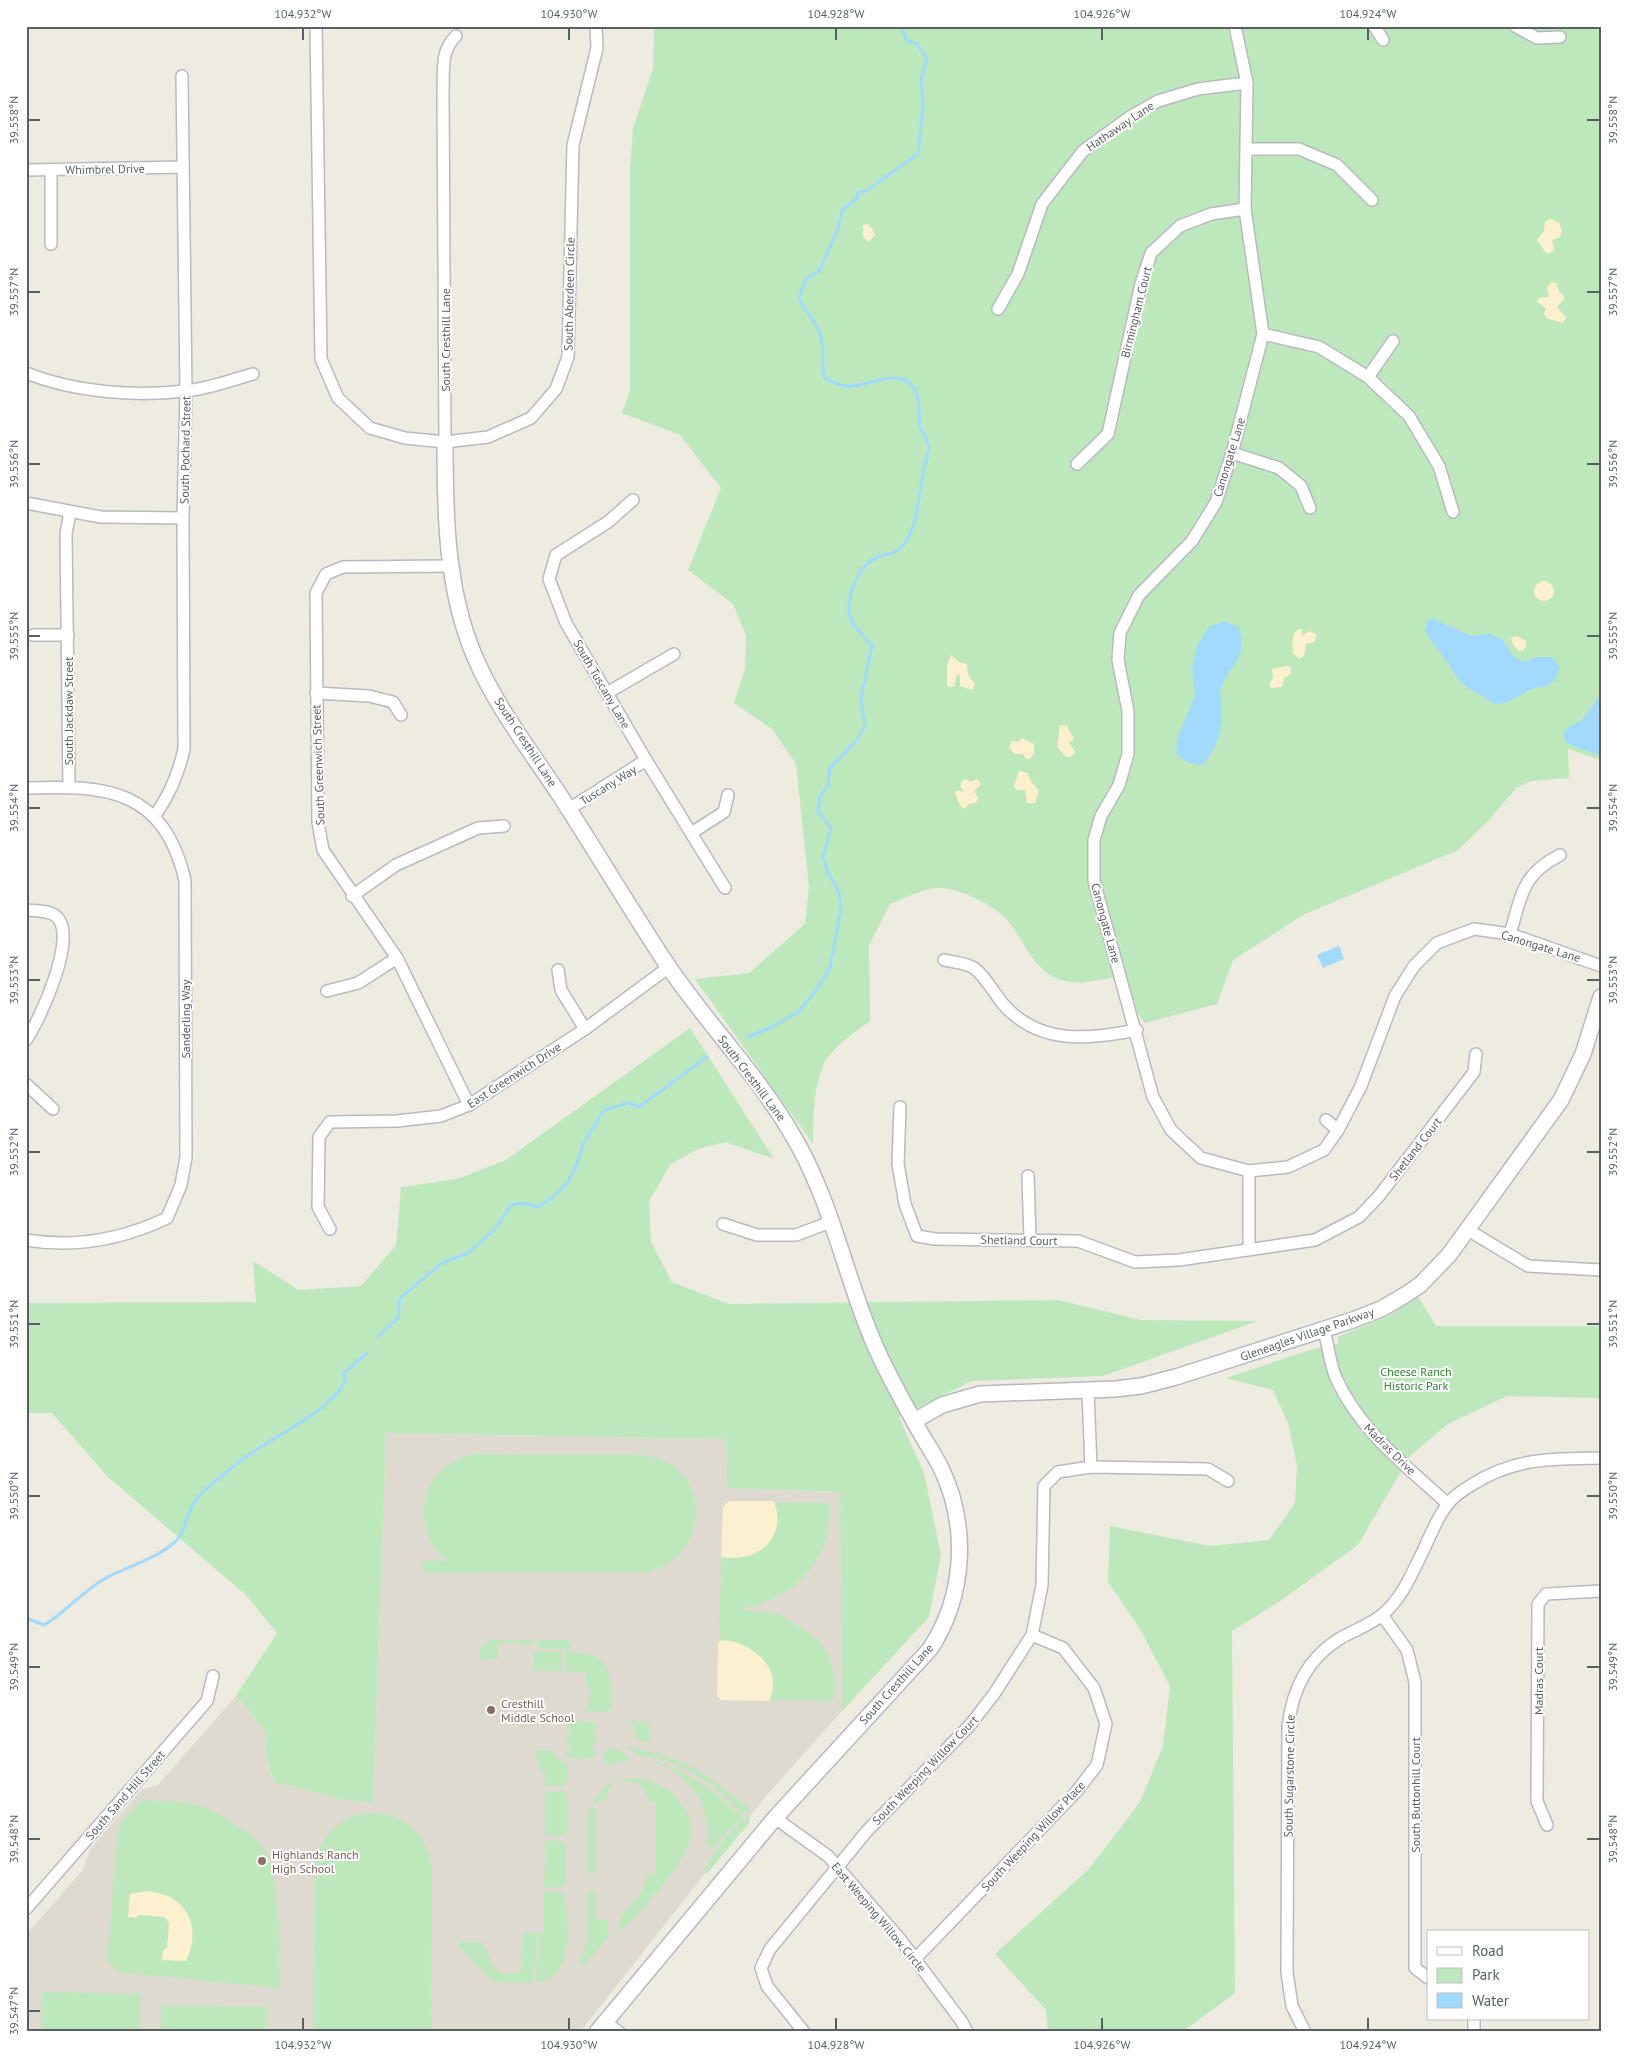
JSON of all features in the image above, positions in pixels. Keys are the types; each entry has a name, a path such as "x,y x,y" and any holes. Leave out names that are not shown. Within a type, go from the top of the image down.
{"street":[{"name":"South Aberdeen Circle","path":"316,26 321,359 338,398 370,428 404,438 445,442 488,437 530,418 556,389 568,357 573,145 597,48 596,26"},
{"name":"Canongate Lane","path":"1235,26 1247,83 1245,209 1263,334 1232,453 1216,502 1192,541 1139,595 1120,633 1118,660 1128,711 1128,754 1119,785 1101,816 1094,840 1092,859 1094,880 1153,1097 1171,1130 1201,1158 1249,1171 1288,1167 1324,1150 1338,1130 1361,1086 1395,996 1414,966 1437,943 1474,929 1510,934 1601,966"},
{"path":"1374,26 1383,40"},
{"path":"1515,26 1538,38 1560,37"},
{"name":"South Cresthill Lane","path":"456,36 449,42 444,53 443,92 445,499 454,594 460,615 484,676 669,967 790,1130 812,1169 833,1221 870,1334 914,1421 941,1468 956,1514 959,1535 958,1576 949,1615 930,1649 775,1818 601,2027"},
{"name":"South Pochard Street","path":"154,817 171,792 180,770 184,749 183,518 186,391 182,76"},
{"name":"Hathaway Lane","path":"998,309 1018,274 1042,204 1083,151 1130,117 1158,101 1198,89 1247,83"},
{"path":"1247,149 1299,149 1337,165 1372,200"},
{"name":"Whimbrel Drive","path":"26,170 183,167"},
{"path":"50,170 52,244"},
{"name":"Birmingham Court","path":"1077,464 1108,434 1141,284 1151,254 1180,226 1212,214 1245,209"},
{"path":"1263,334 1319,348 1368,377 1409,416 1439,466 1453,512"},
{"path":"1368,377 1393,342"},
{"path":"26,373 50,382 127,392 186,391 253,374"},
{"path":"1232,453 1279,468 1301,486 1310,508"},
{"name":"South Tuscany Lane","path":"633,500 608,522 556,556 549,578 566,623 646,760 693,832 725,888"},
{"path":"26,503 101,517 183,518"},
{"name":"South Jackdaw Street","path":"69,786 66,534 70,512"},
{"name":"South Greenwich Street","path":"451,566 343,567 326,574 316,593 318,822 323,850 352,896 398,958 469,1105"},
{"path":"33,635 68,635"},
{"path":"607,693 674,654"},
{"path":"316,693 369,696 393,702 401,715"},
{"name":"Tuscany Way","path":"569,809 646,760"},
{"name":"Sanderling Way","path":"26,788 69,786 102,789 124,796 140,804 154,817 173,842 185,880 186,1158 181,1185 167,1218 140,1231 113,1239 68,1242 26,1240"},
{"path":"693,832 724,812 728,795"},
{"path":"352,896 396,865 478,828 504,826"},
{"path":"1510,934 1524,886 1540,865 1560,855"},
{"path":"26,910 47,912 57,917 63,927 62,946 55,978 36,1026 26,1040"},
{"path":"327,991 358,983 398,958"},
{"path":"944,960 974,967 1005,1006 1026,1023 1052,1034 1082,1038 1136,1030"},
{"name":"East Greenwich Drive","path":"330,1229 318,1207 319,1137 330,1122 397,1121 441,1116 469,1105 585,1029 669,967"},
{"path":"558,970 561,990 585,1029"},
{"name":"Gleneagles Village Parkway","path":"914,1421 942,1405 980,1394 1141,1386 1176,1377 1324,1330 1383,1308 1420,1285 1449,1255 1561,1100 1583,1054 1601,997"},
{"name":"Shetland Court","path":"900,1107 898,1164 905,1204 917,1236 936,1239 1078,1241 1134,1262 1179,1260 1249,1248 1315,1240 1359,1217 1379,1196 1474,1072 1476,1054"},
{"path":"26,1084 52,1109"},
{"path":"1326,1120 1338,1130"},
{"path":"1249,1171 1249,1248"},
{"path":"1028,1176 1030,1239"},
{"path":"722,1224 757,1235 796,1235 833,1221"},
{"path":"1468,1230 1528,1266 1601,1270"},
{"name":"Madras Drive","path":"1324,1330 1336,1378 1363,1424 1389,1452 1448,1504"},
{"path":"1088,1390 1091,1466"},
{"name":"South Sugarstone Circle","path":"1305,2032 1292,2006 1287,1972 1288,1727 1290,1710 1301,1678 1324,1650 1382,1615 1401,1592 1448,1504 1480,1480 1506,1466 1548,1459 1601,1458"},
{"name":"South Weeping Willow Court","path":"804,2032 767,1986 761,1968 770,1948 867,1831 970,1725 994,1694 1032,1635 1042,1586 1044,1486 1058,1472 1091,1466 1208,1470 1228,1481"},
{"name":"Madras Court","path":"1547,1825 1537,1801 1538,1604 1546,1594 1601,1591"},
{"name":"South Buttonhill Court","path":"1382,1615 1407,1650 1414,1682 1416,1968 1427,1977"},
{"name":"South Weeping Willow Place","path":"915,1959 1076,1792 1097,1766 1106,1724 1094,1688 1063,1648 1032,1635"},
{"name":"South Sand Hill Street","path":"26,1908 207,1701 213,1676"},
{"name":"East Weeping Willow Circle","path":"775,1818 828,1856 869,1901 915,1959 967,2032"},
{"path":"601,2027 618,2032"}],"shaded area":[{"path":"386,1433 726,1439 727,1488 840,1492 842,1711 766,1796 580,2032 26,2032 26,1935 82,1871 91,1848 142,1789 158,1785 236,1696 265,1730 265,1749 269,1771 275,1782 340,1799 373,1803"}],"green space":[{"path":"654,26 1601,26 1601,760 1568,749 1569,778 1531,781 1516,788 1490,819 1458,850 1303,915 1233,960 1217,1004 1145,1023 1112,978 1071,982 1058,979 1042,969 1035,962 1009,922 994,909 972,897 950,889 939,888 920,892 890,904 869,945 870,1021 837,1047 823,1066 815,1095 813,1144 695,979 749,973 805,924 809,887 796,764 772,729 734,703 745,669 746,635 733,604 688,570 721,488 680,435 622,413 630,391 630,169 633,128 653,69"},
{"path":"690,1028 774,1159 725,1142 698,1149 671,1164 649,1201 651,1242 672,1282 729,1304 1058,1300 1141,1320 1258,1321 1103,1376 972,1381 899,1417 924,1473 941,1555 929,1617 842,1711 840,1492 727,1488 726,1439 386,1433 373,1803 340,1799 275,1782 267,1757 265,1730 236,1696 277,1633 246,1595 107,1476 52,1413 26,1413 26,1303 256,1302 253,1261 299,1290 361,1286 396,1245 401,1187 457,1179 506,1160"},
{"name":"Cheese Ranch Historic Park","path":"1418,1297 1436,1326 1601,1326 1601,1398 1507,1396 1448,1424 1410,1456 1358,1545 1280,1601 1232,1631 1235,1993 1182,2032 1048,2032 1046,2010 995,1954 1089,1869 1140,1802 1163,1746 1170,1686 1140,1629 1108,1582 1110,1526 1210,1546 1269,1540 1295,1503 1297,1466 1288,1423 1273,1390 1226,1378 1310,1350 1338,1344 1338,1337 1392,1314"},
{"path":"477,1454 638,1455 662,1460 679,1472 691,1488 696,1507 695,1527 686,1545 671,1561 649,1572 424,1573 423,1561 447,1561 434,1546 426,1530 424,1513 426,1497 432,1482 443,1469 458,1460"},
{"path":"729,1501 830,1503 824,1543 816,1560 806,1574 778,1596 760,1604 739,1609 779,1614 818,1639 830,1657 835,1680 834,1701 721,1700 717,1696 723,1507"},
{"path":"490,1640 532,1640 532,1645 511,1643 498,1645 498,1659 479,1660 480,1649"},
{"path":"538,1640 567,1640 570,1643 570,1650 541,1649 538,1646"},
{"path":"534,1652 562,1652 562,1671 534,1671"},
{"path":"566,1652 592,1655 600,1659 605,1665 611,1683 611,1708 608,1712 583,1711 589,1702 590,1687 586,1686 586,1672 566,1672"},
{"path":"632,1719 641,1723 641,1721 650,1722 649,1741 643,1742 635,1736"},
{"path":"584,1721 598,1725 593,1731 597,1740 592,1748 597,1755 581,1759 573,1758 565,1754 570,1748 565,1739 570,1732 565,1725"},
{"path":"610,1747 622,1751 630,1760 603,1765 603,1755"},
{"path":"628,1747 656,1753 691,1767 714,1782 750,1811 747,1814 737,1809 715,1787 690,1771 664,1760 635,1753"},
{"path":"534,1750 552,1750 558,1759 567,1764 567,1782 562,1786 545,1786 545,1773 541,1773"},
{"path":"650,1760 689,1775 722,1799 743,1818 723,1835 715,1847 707,1846 707,1822 700,1800 694,1790 677,1773"},
{"path":"627,1778 640,1778 652,1781 663,1786 673,1794 684,1808 690,1821 690,1835 681,1861 638,1915 621,1930 619,1929 620,1921 623,1914 643,1889 647,1874 656,1874 656,1802 648,1801 644,1790 635,1782 623,1780 612,1785 608,1792 607,1800 596,1801 596,1805 593,1801 607,1785"},
{"path":"545,1791 562,1791 567,1795 567,1832 561,1836 545,1836"},
{"path":"142,1800 182,1802 200,1806 223,1816 258,1841 266,1853 276,1889 279,1933 279,1988 117,1972 107,1960 119,1824"},
{"path":"590,1808 596,1808 596,1873 588,1873 588,1816"},
{"path":"379,1813 391,1816 412,1828 426,1847 430,1859 432,1872 431,2032 313,2032 315,1860 323,1842 333,1829 356,1815"},
{"path":"746,1817 750,1819 749,1823 707,1874 704,1870 722,1841"},
{"path":"545,1841 561,1841 566,1846 566,1882 562,1887 544,1887"},
{"path":"588,1891 596,1891 595,1919 607,1920 607,1939 583,1966 580,1964 581,1955 587,1941"},
{"path":"544,1892 561,1892 566,1897 566,1950 558,1972 548,1979 535,1982 541,1933 544,1933"},
{"path":"523,1933 539,1933 532,1983 497,1982 490,1979 458,1945 458,1942 482,1942 495,1970 503,1973 520,1973"},
{"path":"42,1992 141,1994 140,2032 41,2032"},
{"path":"161,2005 267,2007 267,2032 161,2032"}],"sand":[{"path":"1551,219 1559,223 1562,231 1560,237 1552,240 1554,250 1549,254 1545,252 1537,240 1544,231 1545,221"},
{"path":"867,224 872,228 875,235 869,242 863,237 863,225"},
{"path":"1552,282 1556,283 1559,291 1565,298 1557,307 1566,318 1562,323 1546,318 1544,314 1546,308 1537,302 1539,298 1549,297 1547,287"},
{"path":"1544,581 1551,584 1554,591 1551,598 1544,601 1537,598 1534,591 1537,584"},
{"path":"1299,629 1302,629 1302,636 1309,631 1317,635 1314,642 1306,644 1304,656 1299,659 1293,653 1293,636"},
{"path":"1517,636 1526,641 1526,647 1523,651 1518,650 1513,645 1511,638"},
{"path":"951,655 959,662 967,664 968,675 975,684 972,690 960,686 960,676 957,674 954,687 947,686 947,664"},
{"path":"1286,666 1291,667 1291,674 1284,678 1282,687 1271,688 1269,684 1273,678 1272,669"},
{"path":"1060,725 1067,726 1074,739 1069,743 1075,752 1071,757 1066,757 1057,747"},
{"path":"1022,738 1034,744 1034,753 1030,759 1026,759 1023,754 1015,754 1009,748 1011,741 1019,742"},
{"path":"1019,771 1027,773 1032,783 1039,790 1035,803 1027,803 1025,790 1016,790 1014,786"},
{"path":"965,779 971,782 977,779 981,784 974,791 978,798 976,803 969,804 964,809 960,805 955,793 957,790 964,792 960,786 961,782"},
{"path":"729,1501 774,1501 777,1527 773,1537 766,1546 746,1556 734,1558 721,1557 723,1507"},
{"path":"723,1640 745,1646 763,1659 769,1668 772,1678 773,1689 769,1701 721,1700 717,1696 718,1642"},
{"path":"147,1891 161,1893 172,1898 188,1914 193,1936 186,1961 162,1960 163,1950 167,1948 169,1923 165,1917 139,1915 136,1918 128,1917 130,1894"}],"water":[{"path":"1433,619 1472,636 1489,634 1502,639 1512,655 1522,662 1537,657 1552,657 1560,667 1554,681 1548,686 1534,688 1506,703 1495,704 1462,684 1425,631 1427,620"},
{"path":"1224,621 1239,627 1241,639 1240,655 1221,688 1222,715 1216,742 1207,760 1202,765 1194,764 1187,762 1176,753 1177,739 1195,696 1192,668 1197,645 1209,627"},
{"path":"1601,694 1601,756 1568,744 1563,735 1570,726 1582,720"},
{"path":"1339,946 1344,959 1323,968 1317,955"}],"waterway":[{"path":"748,1037 770,1028 798,1012 815,992 830,968 841,909 839,892 828,873 823,857 831,828 818,811 820,797 828,785 830,768 855,742 865,726 861,699 872,645 851,621 849,611 850,597 862,569 872,560 897,550 910,535 916,518 923,473 929,450 927,440 919,427 917,395 914,387 908,382 890,378 842,386 824,377 823,347 820,335 799,298 806,279 820,270 838,228 842,210 857,198 858,192 866,191 918,154 923,106 921,79 927,59 917,44 906,40 901,26"},
{"path":"378,1337 398,1318 400,1298 442,1263 468,1253 496,1228 511,1205 525,1203 538,1207 554,1196 568,1182 575,1169 583,1144 604,1110 629,1103 639,1107 707,1057"},
{"path":"26,1622 29,1619 44,1625 104,1579 150,1558 175,1542 182,1533 192,1506 205,1490 247,1456 300,1423 327,1403 346,1381 343,1374 367,1353"}],"place":[{"name":"Cresthill Middle School","path":"491,1710"},
{"name":"Highlands Ranch High School","path":"262,1861"}]}
